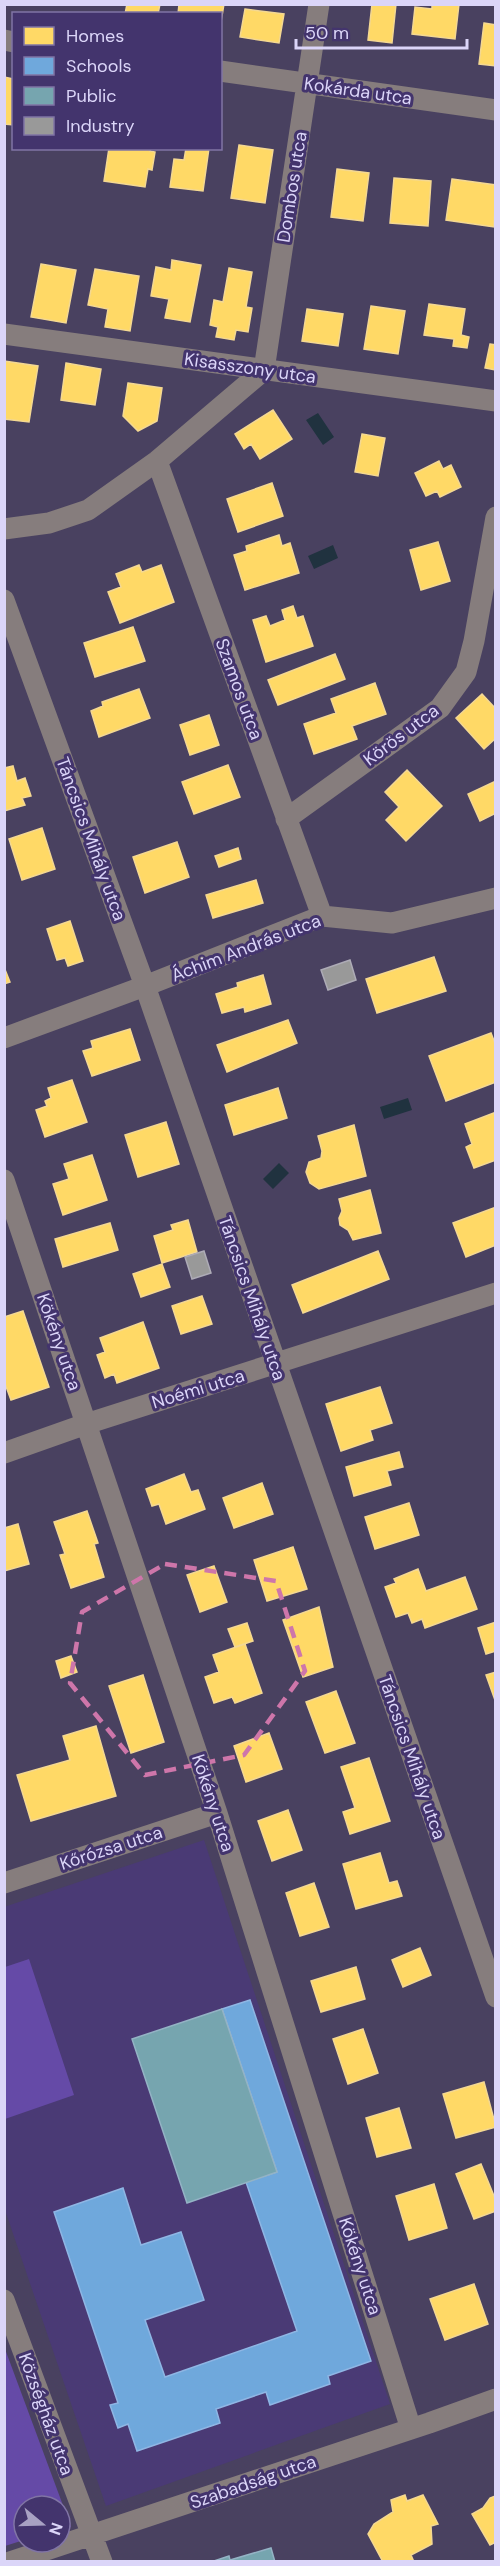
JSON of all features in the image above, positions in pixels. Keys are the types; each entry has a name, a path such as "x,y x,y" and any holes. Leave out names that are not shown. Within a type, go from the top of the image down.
{"street":[{"name":"Dombos utca","path":"264,370 319,4"},
{"name":"Kokárda utca","path":"222,71 495,110"},
{"name":"Kisasszony utca","path":"4,334 495,401"},
{"path":"4,529 49,524 88,510 157,461 264,370"},
{"name":"Szamos utca","path":"157,461 322,916"},
{"name":"Körös utca","path":"286,819 440,708 466,672 474,641 495,517"},
{"name":"Táncsics Mihály utca","path":"4,600 145,986 495,1997"},
{"name":"Áchim András utca","path":"4,1038 145,986 322,916 392,923 495,900"},
{"name":"Kökény utca","path":"4,1180 217,1813 411,2429"},
{"name":"Noémi utca","path":"4,1453 86,1424 495,1293"},
{"name":"Kőrózsa utca","path":"4,1884 217,1813"},
{"name":"Községház utca","path":"5,2305 102,2562"},
{"name":"Szabadság utca","path":"10,2562 495,2399"}],"highlighted area":[{"path":"165,1564 276,1581 305,1671 244,1755 145,1775 70,1683 82,1612"}],"shaded area":[{"path":"204,1840 390,2404 106,2506 5,2210 4,1907"},
{"path":"29,1959 74,2095 5,2119 5,1967"},
{"path":"5,2349 59,2494 12,2494 12,2544 5,2546"}],"water":[{"path":"318,413 334,437 323,445 306,420"},
{"path":"333,545 338,558 314,569 308,556"},
{"path":"408,1098 412,1110 384,1119 380,1107"},
{"path":"279,1163 289,1173 273,1189 263,1179"}],"building: Homes":[{"path":"127,4 160,4 158,12 125,12"},
{"path":"179,4 224,4 222,16 222,12 178,12"},
{"path":"372,4 396,4 392,43 368,40"},
{"path":"432,4 459,4 455,39 412,34 415,7 432,9"},
{"path":"245,9 284,14 279,43 240,37"},
{"path":"484,23 496,25 496,66 479,64"},
{"path":"4,77 12,79 12,125 4,124"},
{"path":"239,145 273,150 265,203 231,198"},
{"path":"109,150 155,152 152,170 148,169 145,187 104,181"},
{"path":"186,150 209,150 203,191 170,187 174,159 184,160"},
{"path":"337,169 369,173 363,221 331,217"},
{"path":"394,178 431,181 428,226 390,223"},
{"path":"452,179 496,185 494,227 446,220"},
{"path":"172,260 201,265 190,322 165,318 169,299 151,296 156,267 171,270"},
{"path":"41,264 76,270 66,323 31,317"},
{"path":"229,268 252,272 246,307 252,308 248,332 236,330 234,340 216,337 218,327 210,325 214,300 223,302"},
{"path":"95,269 139,276 130,331 105,327 108,309 88,305"},
{"path":"429,304 465,309 461,335 469,337 467,348 453,346 454,339 424,335"},
{"path":"371,306 405,311 398,354 364,349"},
{"path":"307,309 343,314 338,346 302,341"},
{"path":"490,344 496,345 496,370 485,368"},
{"path":"4,361 38,366 29,422 4,419"},
{"path":"66,363 101,369 95,405 61,400"},
{"path":"128,383 162,388 157,421 138,431 123,416"},
{"path":"273,410 292,439 260,459 251,444 244,449 235,434"},
{"path":"362,434 385,438 378,476 355,472"},
{"path":"439,461 443,469 451,465 461,487 440,497 437,491 426,496 415,473"},
{"path":"272,483 283,516 238,532 227,499"},
{"path":"279,535 282,546 290,543 299,573 245,590 234,555 247,551 246,546"},
{"path":"438,542 450,581 421,590 410,550"},
{"path":"139,565 142,572 161,565 174,602 120,623 108,592 121,587 116,574"},
{"path":"293,606 297,618 303,616 313,646 266,662 253,620 266,616 270,626 285,620 282,610"},
{"path":"133,627 145,661 95,677 84,643"},
{"path":"335,654 345,679 278,705 268,680"},
{"path":"375,683 386,714 352,726 357,739 314,754 304,724 336,713 331,699"},
{"path":"139,689 150,718 99,737 91,711 103,706 102,702"},
{"path":"482,694 496,709 496,738 484,749 456,718"},
{"path":"209,715 219,745 190,755 180,725"},
{"path":"228,765 240,797 194,814 182,782"},
{"path":"13,766 17,781 25,778 31,796 22,798 25,805 4,811 4,768"},
{"path":"407,770 442,806 406,841 386,820 399,807 385,792"},
{"path":"496,781 496,813 480,821 468,794"},
{"path":"42,828 55,869 22,880 9,839"},
{"path":"177,842 189,877 145,893 133,857"},
{"path":"238,848 241,859 219,867 215,856"},
{"path":"256,880 263,903 213,918 206,895"},
{"path":"70,921 83,961 68,966 65,958 57,960 47,929"},
{"path":"434,957 446,991 377,1013 366,979"},
{"path":"4,967 10,982 4,984"},
{"path":"263,975 271,1004 245,1012 244,1007 222,1013 216,994 238,987 237,983"},
{"path":"288,1020 297,1043 227,1072 217,1045"},
{"path":"130,1029 140,1060 92,1076 83,1051 93,1048 91,1041"},
{"path":"491,1033 496,1046 496,1082 446,1101 429,1056"},
{"path":"72,1080 87,1122 45,1137 36,1110 47,1106 45,1101 51,1098 48,1088"},
{"path":"278,1088 287,1118 234,1135 225,1105"},
{"path":"496,1112 496,1160 474,1168 466,1147 472,1144 465,1124"},
{"path":"166,1122 179,1164 138,1177 125,1135"},
{"path":"354,1125 366,1176 319,1189 310,1183 306,1172 309,1162 321,1158 322,1151 318,1136"},
{"path":"92,1155 107,1200 63,1215 53,1184 69,1179 64,1164"},
{"path":"370,1190 381,1233 353,1240 348,1230 340,1225 339,1218 342,1211 339,1199"},
{"path":"496,1207 496,1245 466,1257 453,1223"},
{"path":"188,1220 197,1252 162,1263 154,1236 173,1230 171,1225"},
{"path":"110,1223 118,1250 63,1267 55,1239"},
{"path":"378,1251 389,1279 303,1313 292,1285"},
{"path":"162,1264 170,1287 141,1297 133,1274"},
{"path":"202,1296 212,1324 181,1334 172,1306"},
{"path":"23,1311 49,1387 11,1400 4,1381 4,1317"},
{"path":"143,1322 159,1368 117,1383 114,1374 105,1378 97,1355 105,1352 100,1338"},
{"path":"380,1387 392,1423 370,1430 373,1440 341,1451 326,1404"},
{"path":"399,1452 403,1467 387,1471 391,1485 354,1496 346,1467"},
{"path":"184,1474 191,1492 198,1490 205,1509 166,1524 159,1504 152,1506 146,1489"},
{"path":"262,1483 273,1514 234,1528 223,1498"},
{"path":"409,1503 419,1535 375,1549 365,1517"},
{"path":"87,1511 98,1543 94,1544 104,1577 71,1588 60,1555 65,1554 54,1522"},
{"path":"18,1524 29,1564 4,1571 4,1528"},
{"path":"293,1547 307,1589 267,1601 254,1560"},
{"path":"214,1566 227,1602 200,1612 187,1575"},
{"path":"418,1569 426,1591 465,1577 477,1609 425,1628 422,1619 412,1623 408,1613 396,1617 385,1587 396,1583 394,1579"},
{"path":"319,1607 333,1667 303,1677 283,1620"},
{"path":"496,1622 496,1651 486,1654 478,1628"},
{"path":"247,1623 253,1641 235,1647 228,1629"},
{"path":"245,1644 262,1693 235,1703 232,1697 214,1703 205,1677 219,1672 213,1655"},
{"path":"71,1656 77,1672 61,1678 56,1661"},
{"path":"496,1672 496,1703 486,1675"},
{"path":"143,1675 164,1742 131,1753 109,1686"},
{"path":"336,1691 355,1743 325,1753 306,1702"},
{"path":"96,1726 116,1796 31,1821 17,1775 70,1760 63,1736"},
{"path":"269,1733 282,1769 246,1782 234,1746"},
{"path":"369,1758 390,1821 350,1834 343,1812 355,1808 341,1767"},
{"path":"288,1810 302,1850 272,1861 258,1821"},
{"path":"380,1853 389,1883 397,1881 402,1896 356,1909 343,1864"},
{"path":"314,1883 329,1927 300,1936 286,1893"},
{"path":"420,1948 431,1975 403,1987 392,1960"},
{"path":"356,1967 365,1999 321,2012 311,1981"},
{"path":"363,2029 378,2073 348,2084 333,2039"},
{"path":"484,2082 496,2127 456,2138 443,2094"},
{"path":"399,2108 411,2148 377,2157 366,2118"},
{"path":"481,2164 496,2201 496,2211 474,2219 456,2174"},
{"path":"434,2184 447,2228 409,2240 396,2196"},
{"path":"474,2284 488,2324 445,2340 430,2299"},
{"path":"405,2495 407,2501 423,2495 438,2524 431,2526 432,2544 411,2555 414,2562 383,2562 368,2534 374,2524 393,2512 391,2500"},
{"path":"495,2496 496,2542 490,2545 472,2514 483,2508 490,2498"}],"building: Schools":[{"path":"250,2000 371,2361 328,2376 330,2384 270,2405 266,2392 216,2409 220,2423 137,2451 128,2424 118,2428 110,2405 118,2403 54,2212 123,2188 141,2245 181,2232 204,2300 145,2320 165,2377 297,2331 246,2182 277,2172 222,2009"}],"building: Public":[{"path":"222,2009 277,2172 187,2203 132,2039"},
{"path":"271,2548 275,2562 211,2562 229,2556 230,2560"}],"building: Industry":[{"path":"350,960 356,980 328,990 321,970"},
{"path":"204,1251 211,1273 192,1279 185,1257"}]}
